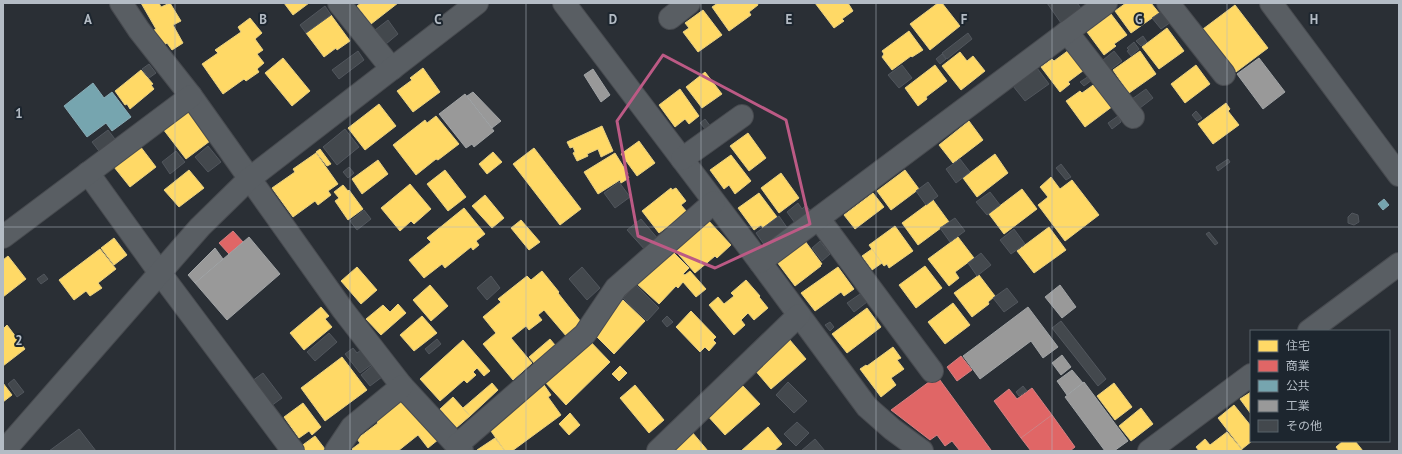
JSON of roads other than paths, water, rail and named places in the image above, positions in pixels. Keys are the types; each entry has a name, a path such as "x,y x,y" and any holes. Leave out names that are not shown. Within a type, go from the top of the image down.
{"street":[{"path":"121,3 139,30 191,96 343,310 402,386 459,448 585,334 616,288 714,202"},
{"path":"339,3 392,69"},
{"path":"4,451 200,228 249,179 477,3"},
{"path":"564,3 760,262 867,407 892,429 922,451"},
{"path":"670,18 689,3"},
{"path":"760,262 1106,3"},
{"path":"1168,3 1224,74"},
{"path":"1271,3 1399,175"},
{"path":"1067,32 1133,117"},
{"path":"3,238 191,96"},
{"path":"682,159 742,116"},
{"path":"88,173 160,273 293,451"},
{"path":"818,218 932,371"},
{"path":"1310,330 1399,264"},
{"path":"658,451 799,315"},
{"path":"1149,451 1250,376"},
{"path":"336,451 352,427 402,386"}]}
